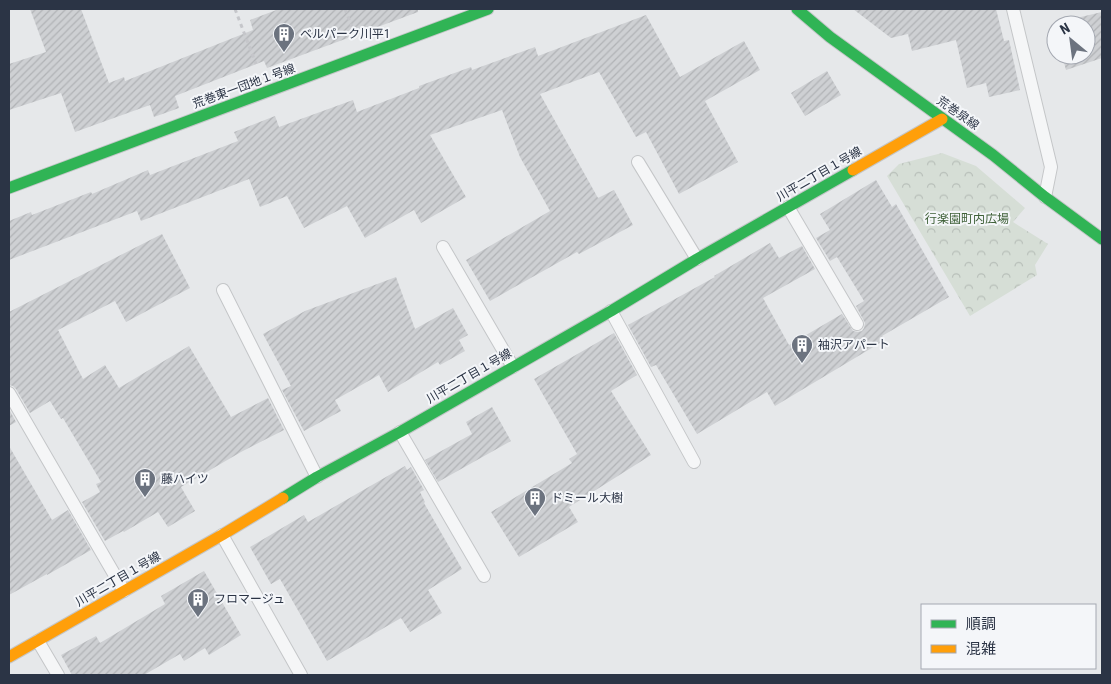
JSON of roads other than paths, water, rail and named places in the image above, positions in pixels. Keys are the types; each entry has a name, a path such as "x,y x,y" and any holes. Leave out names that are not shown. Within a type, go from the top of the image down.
{"street":[{"name":"荒巻東一団地１号線","path":"9,188 488,9"},
{"name":"荒巻泉線","path":"797,9 830,37 993,155 1045,198 1102,239"},
{"name":"川平二丁目１号線","path":"9,657 222,535 317,477 400,432 942,119"}],"lane":[{"path":"1013,9 1051,167 1045,198"},
{"path":"638,162 697,259"},
{"path":"788,207 857,324"},
{"path":"443,247 513,366"},
{"path":"223,290 317,477"},
{"path":"611,311 694,462"},
{"path":"9,393 124,591"},
{"path":"400,432 484,576"},
{"path":"222,535 301,675"},
{"path":"38,640 58,675"}],"place":[{"name":"ベルパーク川平1","path":"284,53"},
{"name":"袖沢アパート","path":"802,364"},
{"name":"藤ハイツ","path":"145,498"},
{"name":"ドミール大樹","path":"535,517"},
{"name":"フロマージュ","path":"198,618"}],"park label":[{"name":"行楽園町内広場","path":"967,219"}]}
